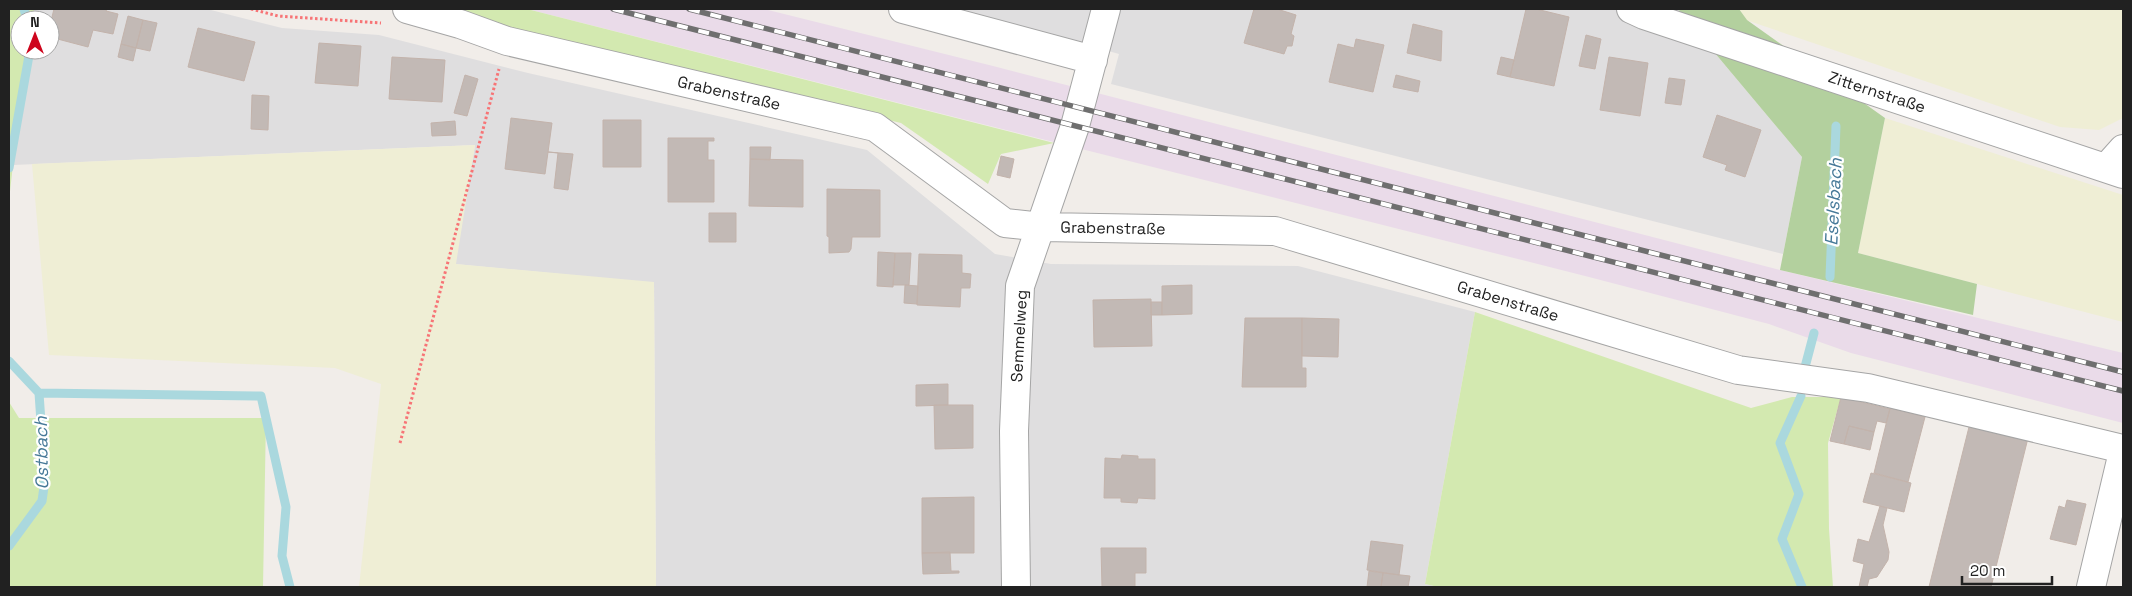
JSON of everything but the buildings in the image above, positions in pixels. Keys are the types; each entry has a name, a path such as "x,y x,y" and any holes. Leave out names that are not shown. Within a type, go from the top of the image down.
{"street":[{"name":"Grabenstraße","path":"407,9 460,24 507,41 875,127 1005,223 1042,227 1274,231 1738,370 1845,383 2123,450"},
{"path":"903,9 1093,60"},
{"name":"Semmelweg","path":"1016,587 1014,431 1020,286 1042,227 1075,126 1106,9"},
{"name":"Zitternstraße","path":"1631,9 1644,15 2117,163"},
{"path":"2091,587 2123,450"}],"path":[{"path":"251,9 278,16 382,23"},
{"path":"400,443 507,41"}],"shaded area":[{"path":"207,9 282,28 379,35 528,73 867,150 995,254 1051,264 1298,266 1475,312 1425,584 1438,587 656,587 654,283 455,264 475,145 13,165 32,60 60,60 60,10 34,10"},
{"path":"527,9 764,9 993,66 1780,270 2123,353 2123,423 1851,353 1769,324 1589,277"},
{"path":"960,9 1678,9 1802,157 1783,254 1111,84 1119,54"}],"green space":[{"path":"9,9 34,9 10,10 10,60 32,60 13,165 9,200"},
{"path":"421,9 527,9 1054,143 1001,154 988,184 901,123"},
{"path":"1678,9 1739,9 1747,20 1885,118 1858,253 1977,284 1973,315 1780,270 1802,157"},
{"path":"1739,9 2123,9 2123,118 2099,130 2060,127 1746,20"},
{"path":"1885,118 2123,195 2123,322 1858,253"},
{"path":"475,145 456,264 654,282 656,587 359,587 381,384 335,368 49,355 32,164"},
{"path":"1475,312 1751,408 1792,397 1841,397 1828,443 1829,529 1833,587 1438,587 1425,584"},
{"path":"9,402 19,418 266,418 263,587 9,587"}],"waterway":[{"name":"Ostbach","path":"9,168 28,60"},
{"name":"Eselsbach","path":"1830,277 1836,126"},
{"name":"Eselsbach","path":"1805,367 1814,333"},
{"name":"Ostbach","path":"9,361 39,393 45,480 42,501 9,546"},
{"path":"39,393 261,396 286,507 282,556 290,587"},
{"name":"Eselsbach","path":"1801,396 1780,443 1799,494 1782,539 1802,587"}],"railway":[{"path":"613,9 2123,391"},
{"path":"689,9 2123,372"}]}
